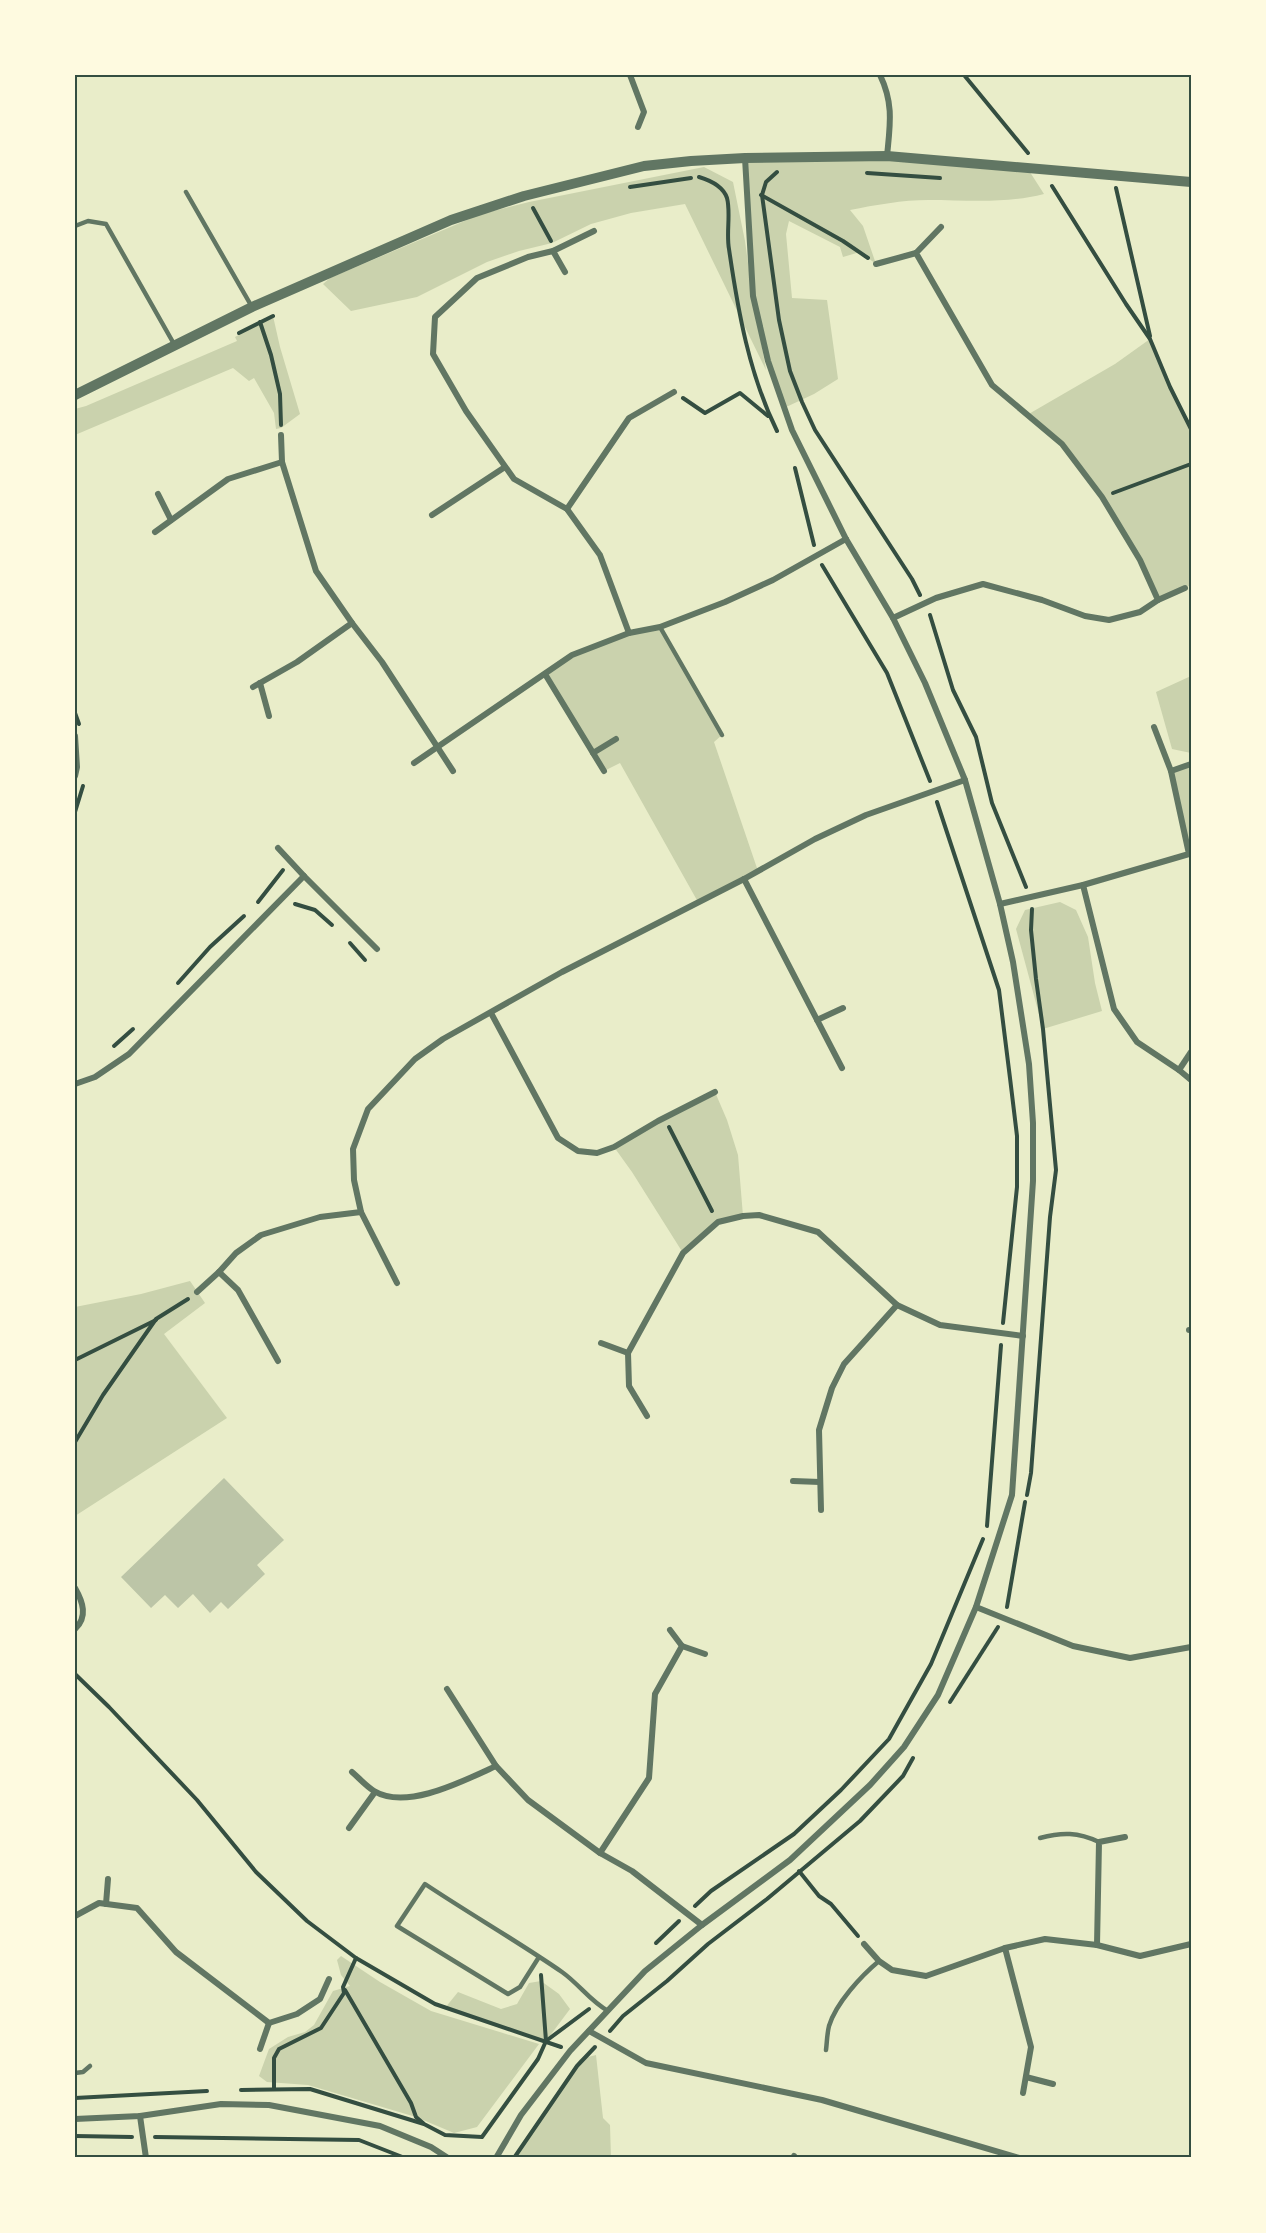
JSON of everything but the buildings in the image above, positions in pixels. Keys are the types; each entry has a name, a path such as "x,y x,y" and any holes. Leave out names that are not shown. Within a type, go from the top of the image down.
{"street":[{"path":"630,75 644,112 638,127"},
{"path":"880,75 886,88 891,111 887,156"},
{"path":"75,395 252,307 451,220 524,196 644,166 745,158 887,156 1191,182"},
{"path":"496,2158 521,2115 570,2050 645,1971 702,1925 790,1860 870,1785 904,1747 938,1695 976,1607 1012,1495 1029,1258 1033,1123 1029,1064 1013,962 1000,904 965,780 926,683 893,618 846,539 792,430 768,361 753,296 745,158"},
{"path":"876,264 916,253 941,227"},
{"path":"594,231 553,251 528,257 477,278 435,317 433,354 466,411 514,479 567,509 600,555 630,633"},
{"path":"553,251 565,272"},
{"path":"916,253 992,385 1062,444 1102,497 1140,560 1158,600"},
{"path":"567,509 629,418 674,392"},
{"path":"282,435 282,462 316,571 382,662 453,771"},
{"path":"155,532 228,479 282,462"},
{"path":"432,515 505,467"},
{"path":"158,494 171,520"},
{"path":"414,762 572,655 630,633 660,627 763,584 846,539"},
{"path":"893,618 924,603 983,584 1042,600 1085,616 1109,620 1140,612 1158,600 1185,588"},
{"path":"269,716 256,685 297,662 352,623"},
{"path":"545,674 604,771"},
{"path":"1000,904 1083,885 1190,854 1171,771 1154,727"},
{"path":"75,736 77,749 75,776"},
{"path":"593,753 616,739"},
{"path":"1171,771 1191,764"},
{"path":"396,1283 361,1212 354,1180 353,1149 368,1109 415,1059 444,1039 562,972 744,879 815,839 866,814 965,780"},
{"path":"278,848 376,949"},
{"path":"75,1084 95,1077 129,1054 304,876"},
{"path":"744,879 842,1068"},
{"path":"1083,885 1114,1010 1137,1042 1191,1080"},
{"path":"817,1020 843,1008"},
{"path":"491,1013 558,1138 578,1151 597,1153 614,1147 715,1092"},
{"path":"1179,1070 1191,1052"},
{"path":"197,1292 236,1253 261,1235 320,1217 361,1212"},
{"path":"647,1416 629,1386 628,1353 683,1253 718,1222 743,1216 759,1215 818,1232 897,1305 940,1325 1023,1336"},
{"path":"219,1272 238,1290 278,1361"},
{"path":"821,1510 819,1430 832,1388 844,1364 897,1305"},
{"path":"601,1343 628,1353"},
{"path":"794,1481 820,1482"},
{"path":"75,1588 84,1611 80,1624 75,1629"},
{"path":"976,1607 1073,1646 1130,1658 1191,1647"},
{"path":"670,1630 682,1646 705,1654"},
{"path":"600,1853 649,1778 654,1694 682,1646"},
{"path":"447,1689 496,1766 528,1800 600,1853 632,1871 702,1925"},
{"path":"352,1772 375,1792 400,1797 442,1791 496,1766"},
{"path":"349,1828 375,1792"},
{"path":"1097,1945 1099,1842 1125,1837"},
{"path":"106,1904 108,1879"},
{"path":"75,1916 99,1903 136,1908 176,1952 269,2023"},
{"path":"864,1944 879,1961 891,1970 926,1976 1005,1948 1045,1939 1097,1945 1140,1956 1191,1944"},
{"path":"1005,1948 1031,2047 1023,2093"},
{"path":"269,2023 297,2014 320,1999 329,1979"},
{"path":"260,2049 269,2023"},
{"path":"589,2031 646,2063 822,2100 1019,2158"},
{"path":"1026,2077 1053,2084"},
{"path":"75,2119 140,2116 221,2104 269,2105 380,2126 431,2147 448,2158"},
{"path":"140,2116 146,2158"}],"lane":[{"path":"186,192 252,307"},
{"path":"75,226 88,221 106,224 175,347"},
{"path":"660,627 722,735"},
{"path":"1040,1838 1070,1832 1099,1842"},
{"path":"539,1957 519,1987 508,1994 397,1926 424,1884 468,1914 539,1957 568,1976 596,2004 608,2011"},
{"path":"826,2050 829,2027 835,2011 864,1974 879,1961"},
{"path":"75,2073 83,2072 90,2066"}],"path":[{"path":"964,75 1013,132"},
{"path":"783,169 766,182 762,195 779,320 790,371 815,430 912,579 932,620 953,690 976,737 992,803 1030,897 1036,979 1056,1170 1050,1217 1031,1473 1005,1618 948,1704"},
{"path":"865,173 943,178"},
{"path":"1113,176 1150,339 1191,429"},
{"path":"624,188 699,177 716,183 727,197 728,245 739,315 759,390 780,437"},
{"path":"1042,184 1063,186"},
{"path":"747,188 843,242 876,264"},
{"path":"1106,190 1128,192"},
{"path":"524,196 552,243 553,251"},
{"path":"1063,201 1150,339"},
{"path":"522,209 544,205"},
{"path":"252,307 259,315 280,394 282,435"},
{"path":"231,336 282,312"},
{"path":"674,392 705,413 740,393 771,418 792,430"},
{"path":"1102,497 1191,464"},
{"path":"794,466 817,555 887,673 934,792 999,990 1017,1136 1017,1187 1002,1334 987,1528"},
{"path":"253,908 289,860"},
{"path":"287,909 296,903 315,910 341,933"},
{"path":"173,989 210,947 244,915"},
{"path":"347,940 365,960"},
{"path":"111,1050 134,1028"},
{"path":"664,1118 718,1222"},
{"path":"75,1360 156,1319 197,1292"},
{"path":"75,1442 103,1395 156,1319"},
{"path":"654,1946 711,1891 794,1834 841,1790 889,1739 931,1664 983,1538"},
{"path":"75,1674 110,1707 197,1800 256,1872 307,1921 356,1958 435,2004 570,2050"},
{"path":"514,2158 578,2066 623,2016 860,1821 903,1776 914,1756"},
{"path":"790,1860 819,1896 841,1914 864,1944"},
{"path":"236,2090 310,2089 424,2124 445,2135 482,2138 538,2059 546,2041 539,1957"},
{"path":"274,2088 273,2058 279,2049 321,2028 344,1993 343,1987 356,1958"},
{"path":"343,1987 411,2103 416,2117 424,2124"},
{"path":"546,2041 596,2004"},
{"path":"75,2098 215,2091"},
{"path":"75,2136 359,2140 405,2158"}],"green space":[{"path":"887,156 1028,169 1044,194 1001,200 909,201 850,210 863,226 876,264 860,252 843,257 840,247 789,221 786,234 792,298 827,300 838,379 814,394 784,408 756,313 766,370 685,204 631,213 591,224 552,243 487,262 417,297 351,311 323,284 330,278 481,214 529,202 704,167 733,182 751,285 745,158"},
{"path":"273,316 300,414 281,428 276,429 274,413 254,378 249,381 233,368 75,435 75,409 237,341 235,337"},
{"path":"1150,339 1191,427 1191,585 1158,600 1128,539 1091,480 1063,445 1027,415 1115,364"},
{"path":"660,627 722,735 714,742 758,871 698,902 620,763 604,771 545,674 572,655 629,633"},
{"path":"1191,676 1191,753 1172,749 1156,692"},
{"path":"1191,764 1191,854 1171,771"},
{"path":"1060,902 1076,910 1088,937 1102,1011 1043,1029 1016,929 1025,910"},
{"path":"715,1092 738,1155 743,1216 718,1222 683,1253 614,1147"},
{"path":"190,1281 205,1303 164,1334 227,1418 75,1516 75,1307 141,1294"},
{"path":"341,1956 380,1982 431,2011 539,2044 477,2127 454,2133 416,2117 308,2085 267,2082 259,2076 269,2049 288,2037 305,2032 314,2025 333,1991 350,1986 341,1975 337,1960"},
{"path":"541,1981 559,1994 570,2009 546,2041 445,2008 458,1992 501,2009 517,2004 529,1983"},
{"path":"596,2055 603,2118 610,2125 611,2158 513,2158 580,2059"}]}
